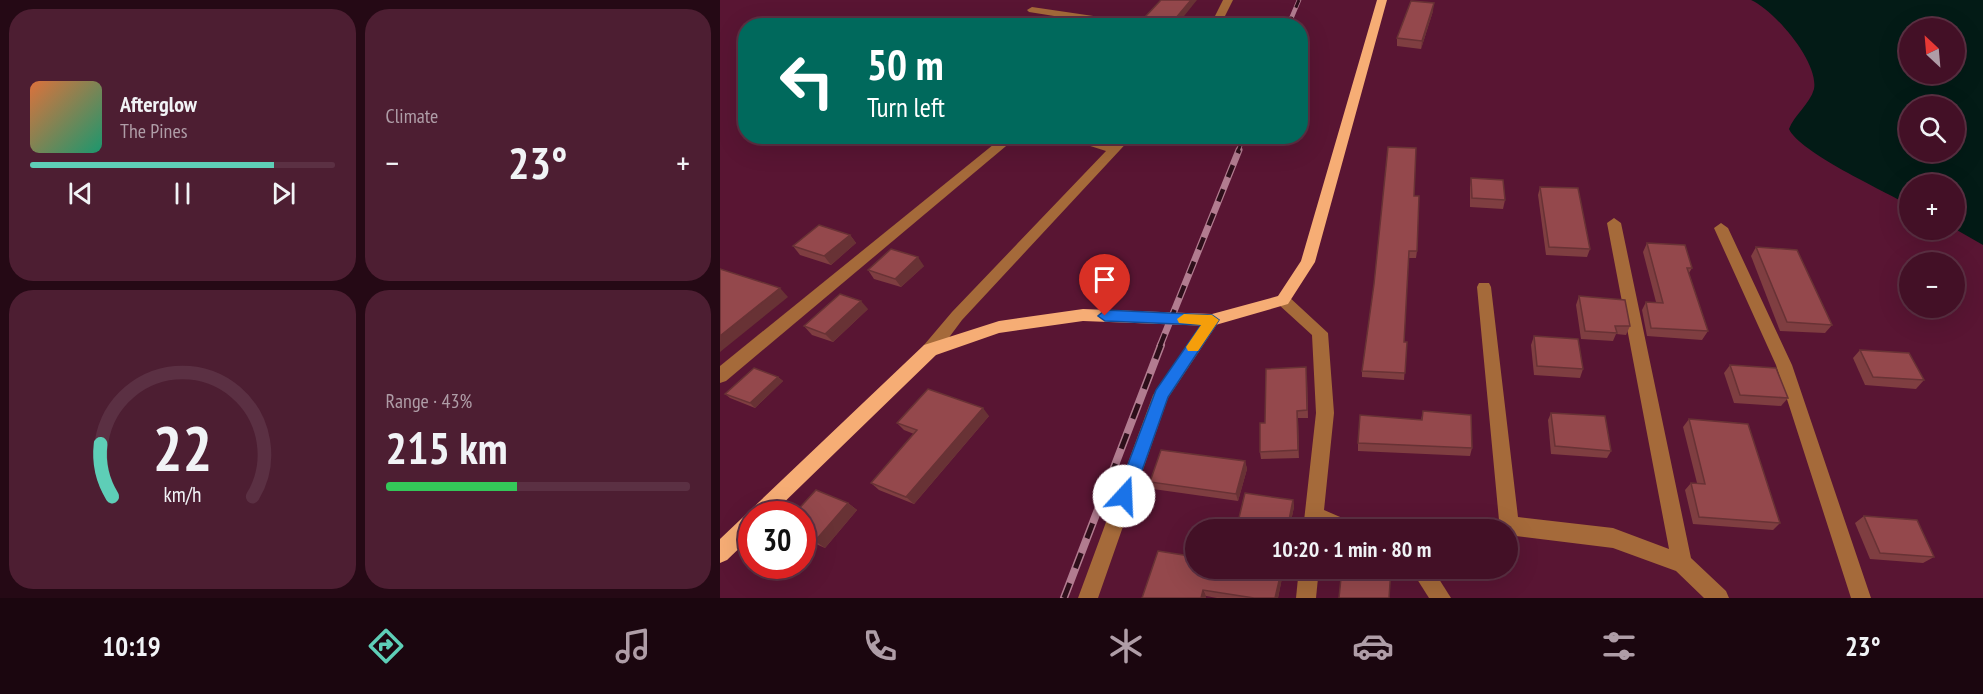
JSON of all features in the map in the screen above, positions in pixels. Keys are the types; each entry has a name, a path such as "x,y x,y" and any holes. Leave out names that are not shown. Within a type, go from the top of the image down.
{"main road":[{"path":"773,501 930,350 999,327 1083,315 1212,320 1283,300 1308,262 1382,0"},
{"path":"720,553 738,536"}],"street":[{"path":"1219,18 1228,0"},
{"path":"1032,10 1086,18"},
{"path":"720,376 1002,144"},
{"path":"1094,144 1115,150"},
{"path":"930,350 957,316 1120,144"},
{"path":"1614,223 1682,563"},
{"path":"1721,228 1784,365 1861,598"},
{"path":"1484,287 1501,519"},
{"path":"1283,300 1320,333 1325,413 1314,519"},
{"path":"1088,598 1161,395 1212,320"},
{"path":"1518,529 1613,538 1682,563 1719,598"},
{"path":"1306,598 1308,579"},
{"path":"1427,579 1441,598"}],"shaded area":[{"path":"1751,0 1983,0 1983,245 1965,235 1965,174 1899,174 1899,200 1808,149 1796,138 1789,129 1812,94 1814,78 1810,65 1793,38 1771,14"}],"building":[{"path":"1161,0 1191,0 1176,18 1145,17"},
{"path":"1411,1 1434,3 1422,41 1397,38"},
{"path":"1388,147 1416,148 1414,196 1419,196 1417,251 1409,251 1404,342 1407,342 1405,373 1362,371 1374,284"},
{"path":"1471,178 1503,180 1505,200 1472,198"},
{"path":"1540,187 1578,188 1590,249 1549,247"},
{"path":"819,225 850,235 824,256 793,246"},
{"path":"1647,243 1685,245 1692,268 1687,268 1708,331 1651,328 1646,302 1663,303"},
{"path":"1756,247 1797,250 1832,325 1787,322"},
{"path":"891,249 918,257 895,279 868,270"},
{"path":"720,269 780,288 720,336"},
{"path":"840,294 861,301 825,334 804,326"},
{"path":"1579,296 1625,300 1630,326 1615,326 1617,333 1585,331"},
{"path":"1534,336 1578,339 1583,369 1537,366"},
{"path":"1860,350 1909,353 1924,380 1873,377"},
{"path":"1730,365 1776,368 1788,398 1740,395"},
{"path":"1306,367 1307,410 1297,411 1298,450 1260,452 1260,423 1265,423 1266,369"},
{"path":"754,368 778,377 750,403 725,394"},
{"path":"928,389 983,408 906,497 871,483 917,430 897,423"},
{"path":"1423,411 1471,415 1472,448 1358,443 1360,415 1422,420"},
{"path":"1551,413 1605,416 1611,451 1555,446"},
{"path":"1689,419 1748,424 1780,523 1699,517 1691,483 1705,484"},
{"path":"1161,450 1245,461 1236,494 1150,482"},
{"path":"816,490 848,503 816,540 816,501 806,501"},
{"path":"1245,493 1293,500 1289,519 1239,519"},
{"path":"1864,516 1917,520 1934,557 1880,553"},
{"path":"1158,551 1185,555 1185,579 1279,579 1275,598 1254,598 1203,590 1201,598 1142,598"},
{"path":"1341,579 1390,579 1389,598 1339,598"}],"railway":[{"path":"1291,18 1299,0"},
{"path":"1238,151 1241,144"},
{"path":"1160,346 1239,150"},
{"path":"1064,598 1161,345"}],"slow traffic":[{"path":"1184,319 1212,320 1193,347"}],"route":[{"path":"1105,316 1212,320 1161,395 1124,496"}]}
